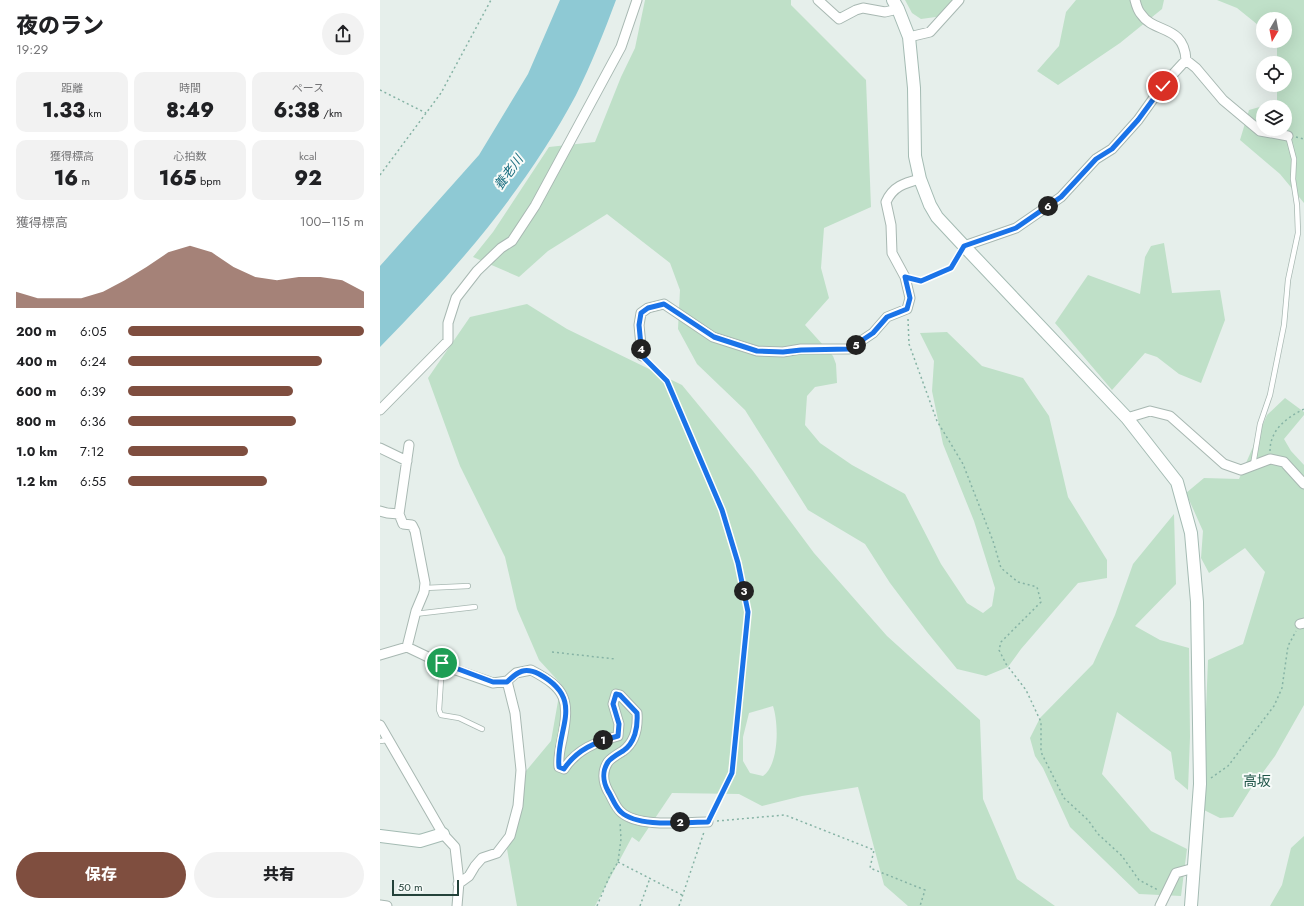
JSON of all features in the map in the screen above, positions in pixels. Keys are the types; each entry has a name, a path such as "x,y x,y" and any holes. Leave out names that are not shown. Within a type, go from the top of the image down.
{"street":[{"path":"380,410 448,341 448,323 456,298 477,271 501,248 512,242 536,206 621,47 638,0"},
{"path":"818,0 839,19 863,8 885,12 896,4 909,37 914,88 915,156 920,180 930,205 937,217 1127,418 1177,482 1191,533 1197,602 1200,784 1191,906"},
{"path":"909,37 930,32 958,0"},
{"path":"964,246 1016,228 1061,197 1096,159 1112,149 1138,120 1163,86 1186,60 1186,50 1182,42 1171,32 1152,23 1141,15 1135,0"},
{"path":"1186,60 1196,68 1223,100 1256,128"},
{"path":"642,356 639,325 641,313 648,308 664,304 714,337 757,351 783,352 849,349 873,333 887,317 907,309 910,298 905,277 892,254 891,225 886,202 892,191 901,184 920,180"},
{"path":"1127,418 1150,411 1170,416 1224,464 1241,470 1270,459 1284,462 1304,484"},
{"path":"408,647 415,614 425,588 415,531 412,525 403,524 398,514 409,445"},
{"path":"380,448 406,461"},
{"path":"380,511 398,514"},
{"path":"380,655 408,647 442,663 493,682 507,682 516,673 530,670 544,677 556,686 566,702 566,719 558,758 559,767 564,769 579,752 599,741 618,736 619,724 613,704 616,694 620,695 637,713 638,725 633,739 625,750 608,761 603,774 606,788 620,811 628,817 642,821 708,822"},
{"path":"458,884 469,876 482,858 497,853 510,836 518,806 521,770 514,713 507,682"},
{"path":"380,725 384,740 443,834 455,847 458,884 457,906"},
{"path":"380,836 420,841 443,834"},
{"path":"1160,906 1176,873 1194,868"},
{"path":"380,905 387,906"}],"lane":[{"path":"1253,465 1260,424 1270,395 1284,325 1288,280 1298,233 1294,159 1288,136"},
{"path":"905,277 921,281 951,268 964,246"},
{"path":"425,588 468,586"},
{"path":"415,614 475,607"},
{"path":"442,663 439,710 441,715 459,718 482,729"}],"path":[{"path":"380,175 441,93 491,0"},
{"path":"380,90 426,113"},
{"path":"907,309 909,344 937,421 963,464 993,541 1001,568 1018,582 1037,587 1041,602 1001,642 999,650 1006,664 1026,690 1041,722 1042,752 1064,798 1088,820 1098,834 1122,856 1139,880 1165,894"},
{"path":"642,356 667,381 722,510 738,563 748,612 732,773 708,822 679,906"},
{"path":"1270,459 1272,438 1277,428 1291,416 1304,409"},
{"path":"1200,784 1228,766 1274,706 1282,688 1288,646 1302,624"},
{"path":"552,652 615,659"},
{"path":"597,906 610,875 618,862 621,839 620,811"},
{"path":"708,822 785,815 874,850 870,868 925,890 920,906"},
{"path":"618,862 682,895"},
{"path":"640,906 650,878"}],"green space":[{"path":"645,0 791,0 791,5 866,80 871,207 824,228 821,268 829,298 805,325 833,356 836,364 837,383 815,387 807,396 805,425 820,443 852,465 905,494 941,564 967,603 983,613 992,606 995,588 974,521 943,444 932,391 934,361 920,333 947,332 982,366 1023,378 1049,416 1068,497 1107,560 1107,578 1078,583 1021,649 1008,667 986,676 957,669 890,583 865,544 808,510 745,410 697,364 678,329 680,290 670,263 607,214 548,251 519,277 473,257 493,232 549,147 595,142 621,77 635,48"},
{"path":"905,0 965,0 943,16 921,19 912,13"},
{"path":"1076,0 1164,0 1162,9 1120,43 1058,85 1037,71 1059,46 1066,12"},
{"path":"1217,0 1304,0 1304,203 1280,174 1240,140 1249,110 1256,108 1256,136 1292,136 1292,100 1277,100 1277,92 1292,92 1292,56 1277,56 1277,48 1292,48 1292,12 1256,12 1256,23 1237,8"},
{"path":"1164,243 1172,293 1220,290 1225,320 1201,383 1179,374 1157,357 1145,353 1112,390 1055,323 1088,275 1140,294 1145,257 1151,246"},
{"path":"527,304 567,329 682,385 753,471 814,553 887,636 980,720 983,799 1017,879 1055,906 908,906 884,885 858,787 802,796 762,806 739,794 672,793 639,842 632,837 595,906 517,906 507,849 526,771 551,741 561,684 539,660 517,609 505,557 460,466 428,378 470,317","holes":["773,706 777,733 775,754 772,763 768,771 763,776 750,773 743,761 743,737 749,713"]},
{"path":"1285,398 1304,412 1304,415 1284,439 1291,451 1304,465 1304,705 1275,756 1250,790 1233,817 1220,818 1202,809 1208,660 1243,644 1265,572 1245,548 1209,573 1201,558 1203,531 1186,493 1204,478 1239,479 1267,415"},
{"path":"1174,514 1176,584 1135,626 1160,640 1189,648 1190,737 1188,790 1175,779 1171,752 1117,712 1102,774 1151,831 1187,849 1181,896 1139,894 1070,827 1043,768 1035,756 1030,738 1040,718 1093,664 1115,615 1133,564"},
{"path":"1304,836 1304,906 1270,906 1282,885 1291,848"}],"water":[{"name":"養老川","path":"560,0 616,0 587,72 576,95 556,130 512,196 462,259 380,347 380,266 479,155 528,74"}],"district":[{"name":"高坂","path":"1257,781"}],"route":[{"path":"442,663 453,669 493,682 507,682 516,673 530,670 544,677 556,686 566,702 566,719 558,758 559,767 564,769 579,752 599,741 618,736 619,724 613,704 616,694 620,695 637,713 638,725 633,739 625,750 608,761 603,774 606,788 620,811 628,817 642,821 708,822 732,773 748,612 738,563 722,510 667,381 642,356 639,340 641,313 648,308 664,304 714,337 757,351 783,352 849,349 873,333 887,317 907,309 910,298 905,277 921,281 951,268 964,246 1016,228 1061,197 1096,159 1112,149 1138,120 1163,86"}]}
